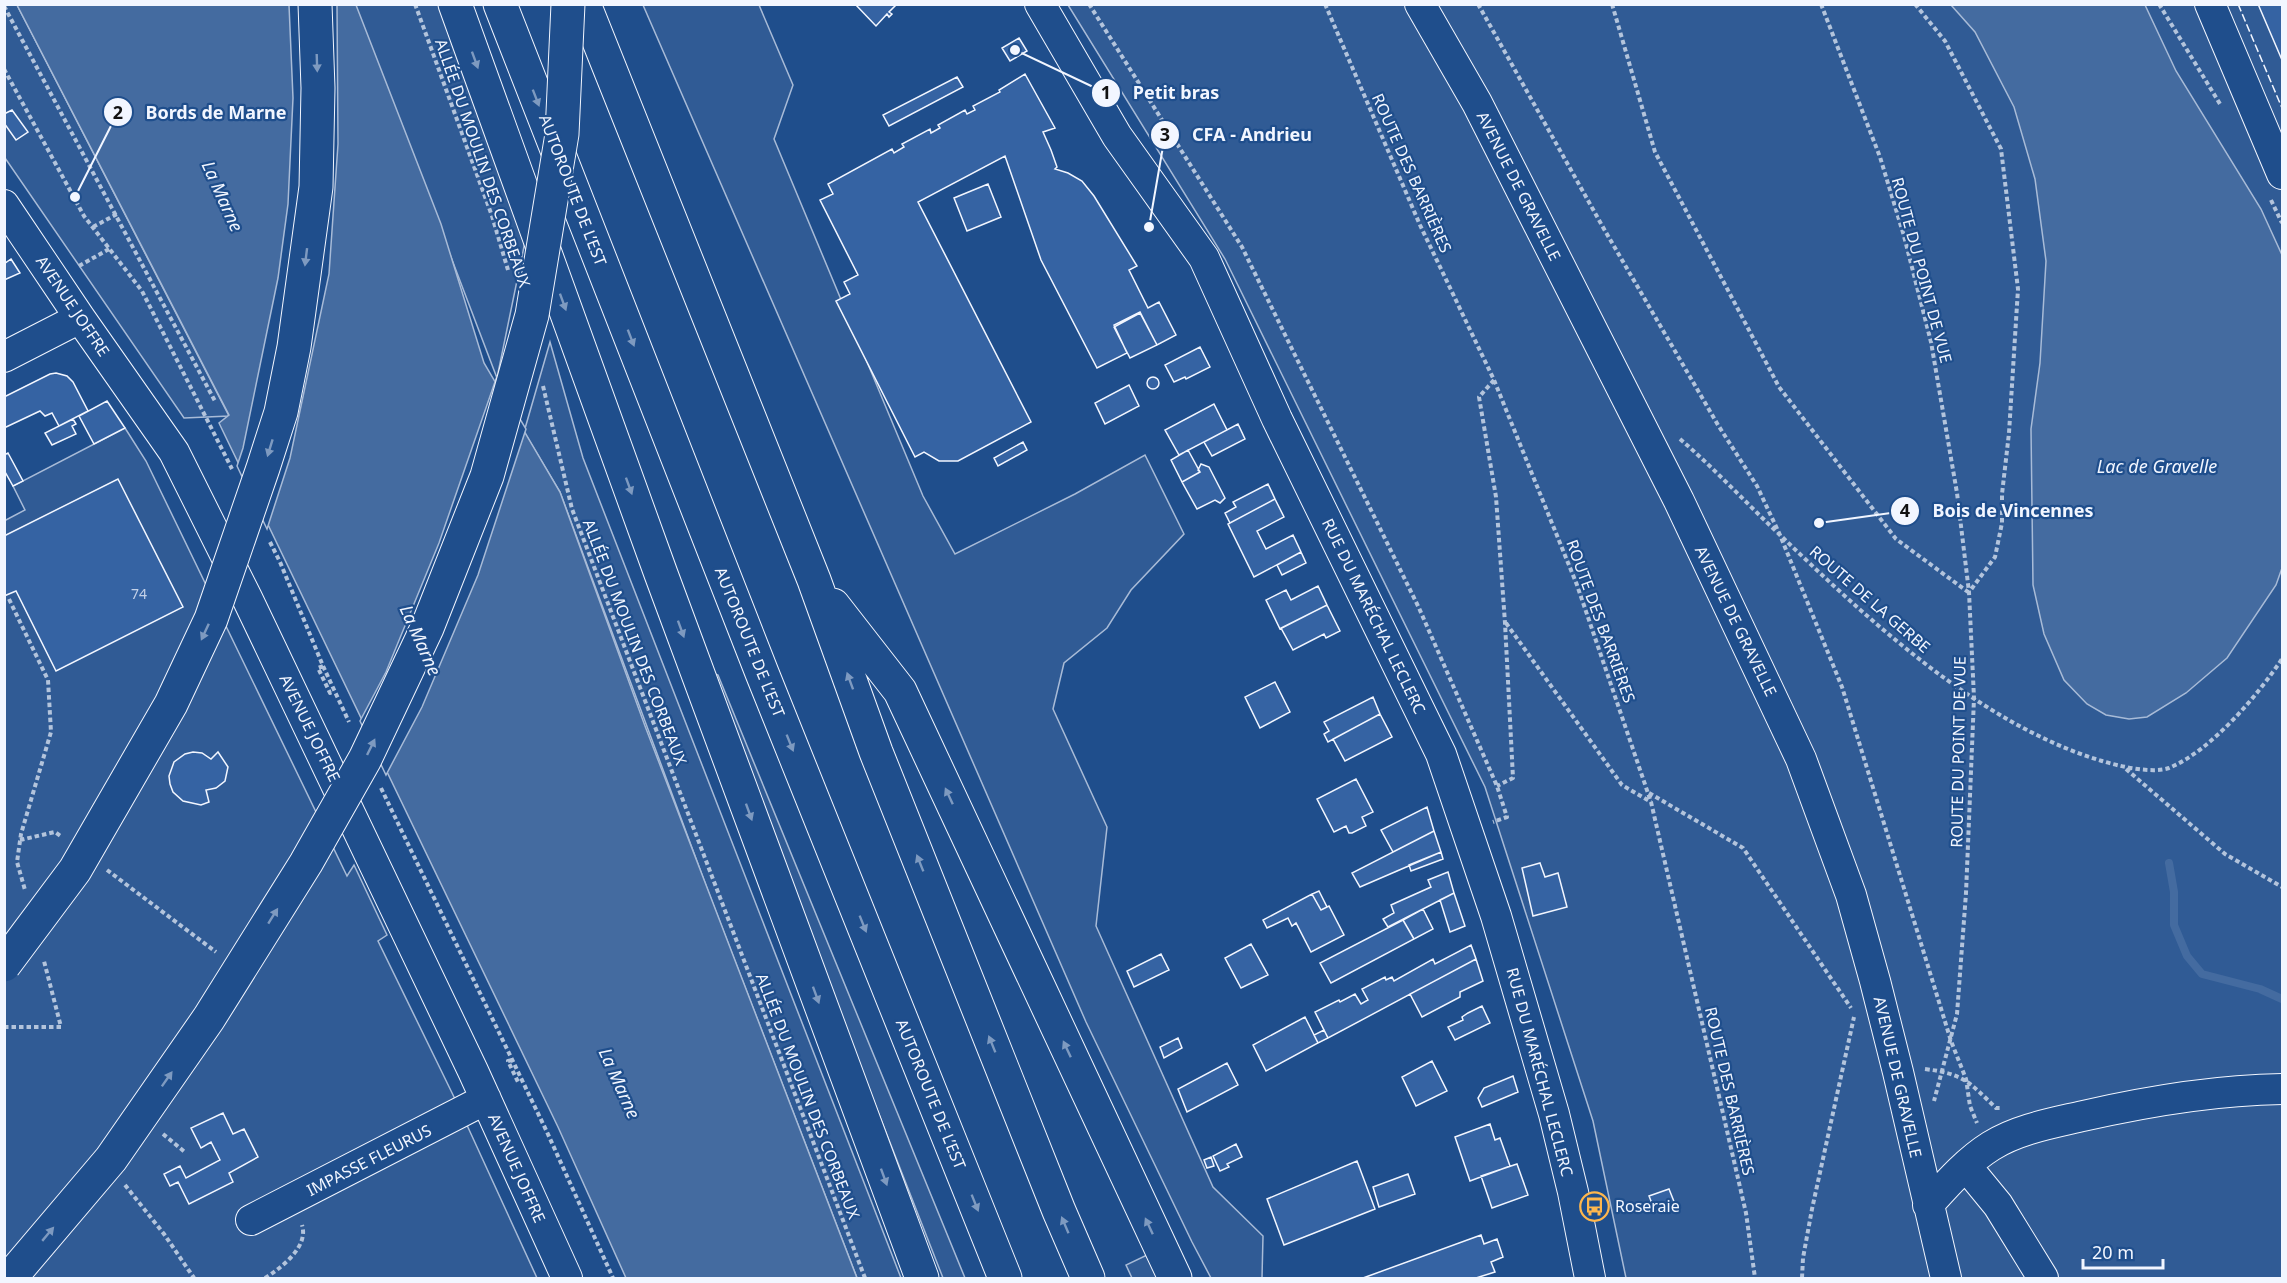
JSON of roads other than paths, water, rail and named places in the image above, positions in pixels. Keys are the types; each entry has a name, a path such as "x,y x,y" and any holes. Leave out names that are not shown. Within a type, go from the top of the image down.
{"highway":[{"path":"4,965 75,870 171,704 212,619 263,468 281,412 294,347 316,187 318,88 315,4"},
{"path":"455,4 661,574 922,1278"},
{"name":"AUTOROUTE DE L’EST","path":"500,4 762,673 1005,1278"},
{"path":"10,1278 111,1159 209,1018 330,822 365,759 427,628 488,476 532,315 562,134 567,4"},
{"path":"584,4 814,580 876,752 1059,1211 1088,1278"},
{"path":"814,580 900,691 1175,1278"}],"street":[{"name":"RUE DU MARÉCHAL LECLERC","path":"1040,4 1118,136 1204,258 1277,418 1441,754 1496,916 1554,1114 1573,1192 1590,1278"},
{"name":"AVENUE DE GRAVELLE","path":"1420,4 1477,103 1679,501 1801,759 1851,895 1898,1072 1946,1278"},
{"path":"2210,4 2283,174"},
{"name":"AVENUE JOFFRE","path":"4,205 174,452 247,598 486,1099 567,1278"},
{"path":"4,357 80,318"},
{"path":"1928,1205 1966,1166 1992,1145 2021,1132 2172,1098 2220,1092 2283,1089"},
{"name":"IMPASSE FLEURUS","path":"251,1220 486,1099"},
{"path":"1966,1166 1998,1205 2043,1278"}],"water":[{"name":"La Marne","path":"17,5 356,5 441,224 484,363 560,492 645,726 857,1278 626,1278 558,1127 219,423 229,415"},
{"name":"Lac de Gravelle","path":"1951,5 2145,5 2176,71 2261,209 2282,255 2282,568 2276,585 2227,658 2186,693 2147,717 2129,719 2106,715 2087,704 2064,680 2044,634 2033,585 2031,429 2040,363 2046,261 2035,179 2014,107 1975,32"}],"waterway":[{"path":"2169,863 2174,892 2174,925 2187,956 2202,974 2260,989 2282,999"}],"place":[{"name":"Petit bras","path":"1015,50"},
{"name":"Bords de Marne","path":"75,197"},
{"name":"CFA - Andrieu","path":"1149,227"},
{"name":"Bois de Vincennes","path":"1819,523"},
{"name":"Roseraie","path":"1594,1206"}]}
